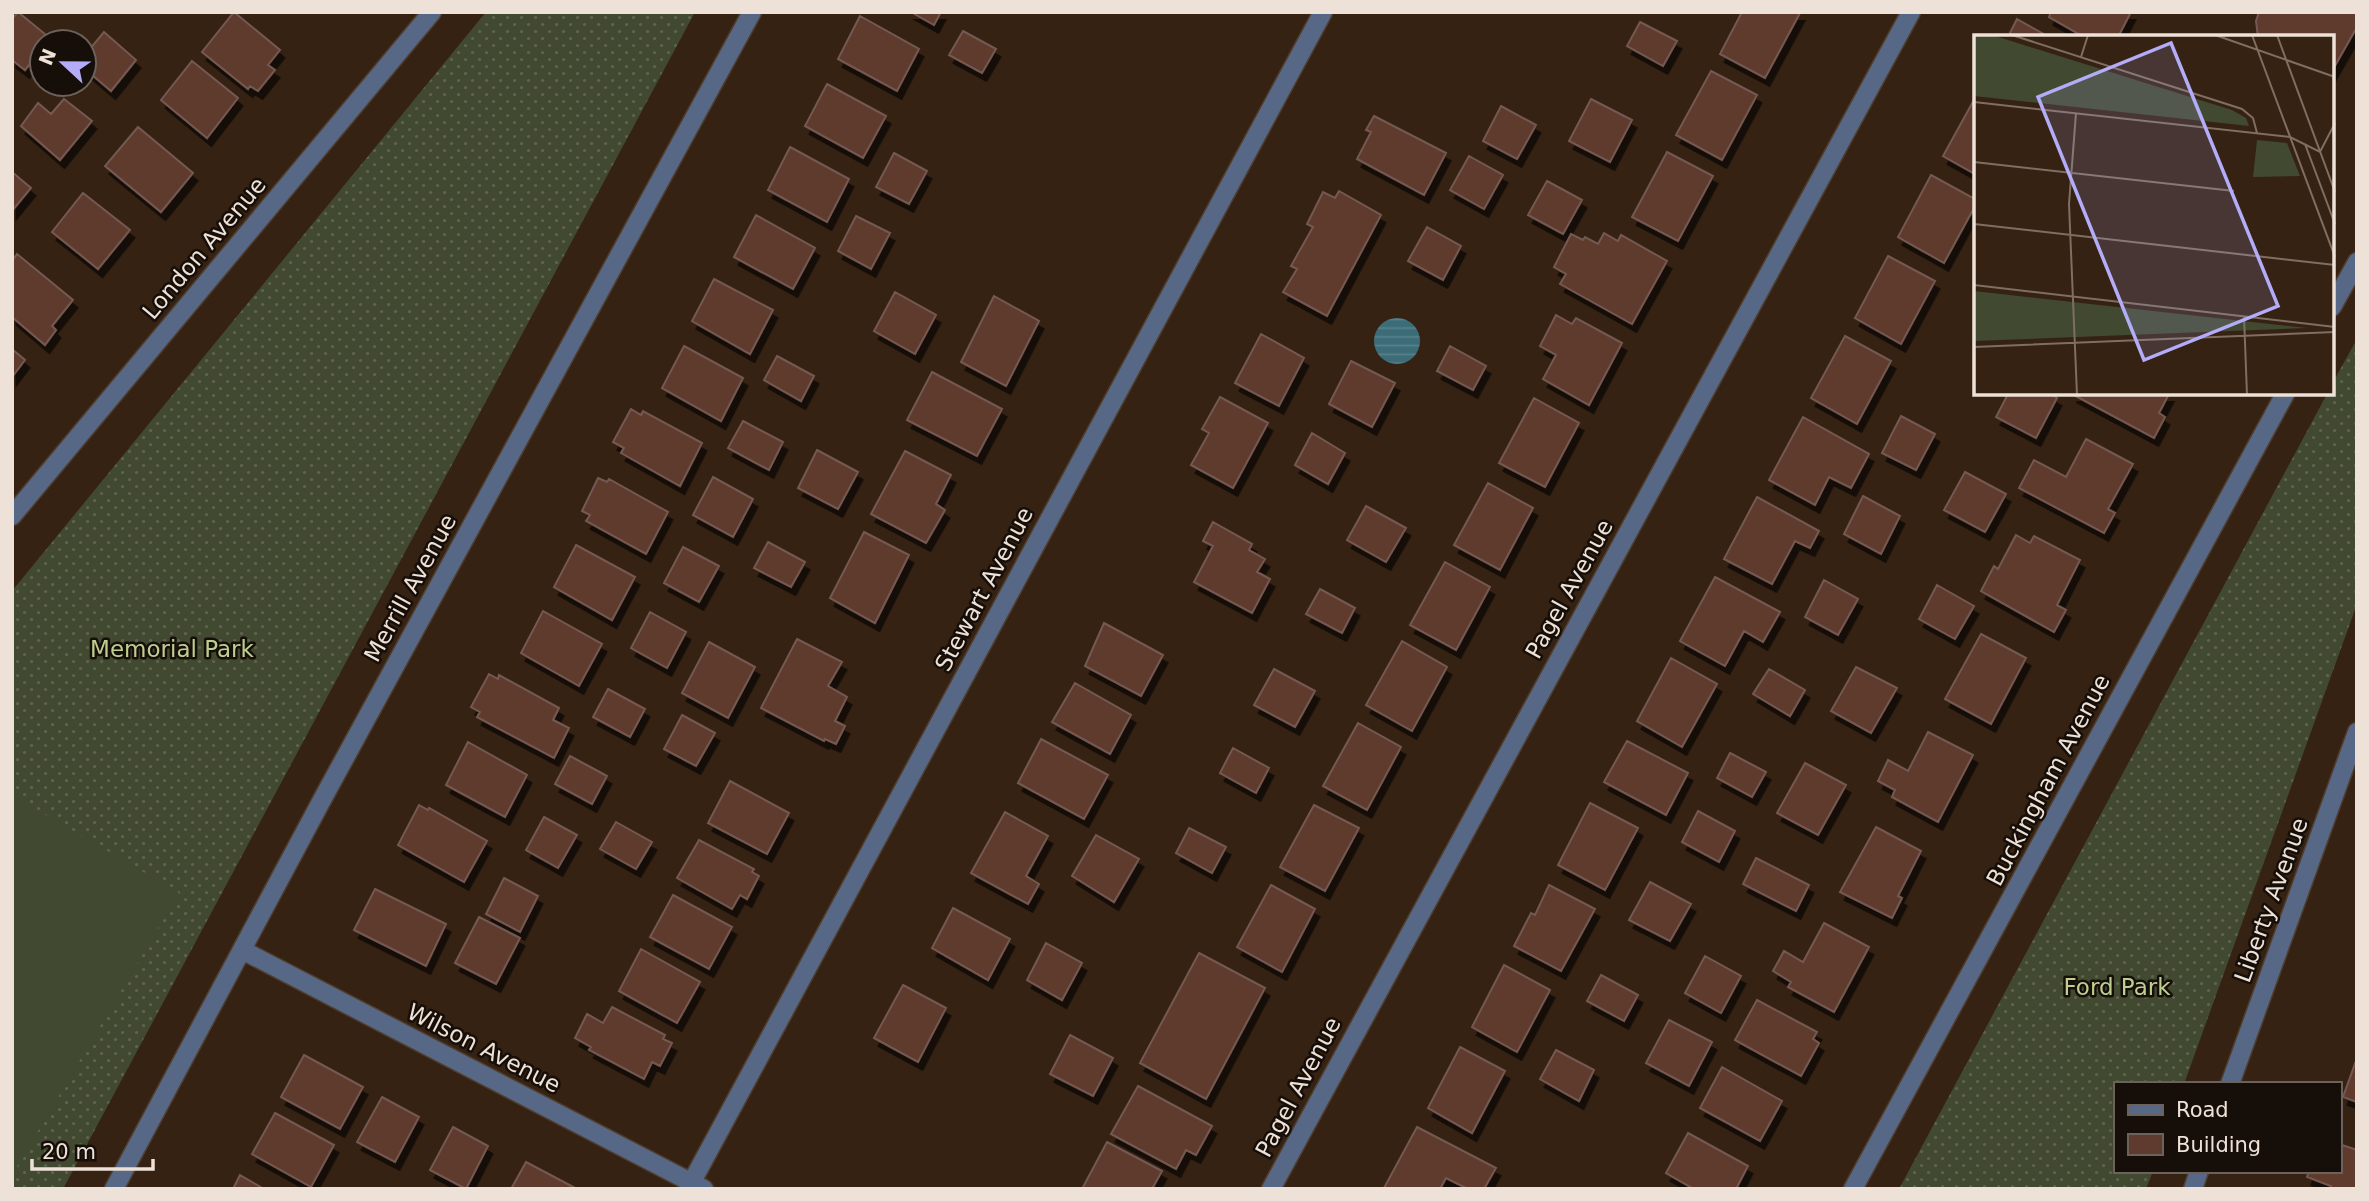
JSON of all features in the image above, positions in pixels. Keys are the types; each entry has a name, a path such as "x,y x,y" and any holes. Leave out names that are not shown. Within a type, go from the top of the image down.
{"street":[{"name":"London Avenue","path":"12,516 432,12"},
{"name":"Merrill Avenue","path":"114,1189 752,12"},
{"name":"Stewart Avenue","path":"694,1187 1323,12"},
{"name":"Pagel Avenue","path":"1271,1189 1911,12"},
{"path":"2334,305 2349,293 2357,262"},
{"name":"Buckingham Avenue","path":"1853,1189 2284,396"},
{"name":"Liberty Avenue","path":"2231,1082 2357,732"},
{"name":"Wilson Avenue","path":"242,950 694,1187"}],"green space":[{"name":"Memorial Park","path":"486,12 695,12 63,1189 12,1189 12,591"},
{"name":"Ford Park","path":"2357,339 2357,604 2185,1082 2114,1082 2114,1173 2152,1173 2146,1189 1899,1189 2326,396 2334,396 2334,380"},
{"path":"12,795 179,893 12,1175"}],"water":[{"path":"1397,318 1413,325 1420,341 1413,357 1397,364 1381,357 1374,341 1381,325"}],"building":[{"path":"18,12 38,28 28,28 28,66 25,70 12,60 12,19"},
{"path":"234,12 280,50 268,65 275,70 258,91 250,86 248,89 202,52"},
{"path":"911,12 941,12 934,25"},
{"path":"1742,12 1800,13 1765,78 1720,54"},
{"path":"2051,12 2131,12 2119,35 2080,35 2049,17"},
{"path":"2259,12 2357,12 2357,27 2334,67 2334,35 2258,35 2256,21"},
{"path":"860,16 919,49 897,91 838,59"},
{"path":"2017,19 2045,35 2009,35"},
{"path":"1640,22 1677,41 1663,66 1627,46"},
{"path":"963,31 996,49 982,73 949,55"},
{"path":"104,32 136,60 111,91 98,80 98,39"},
{"path":"192,61 238,98 207,138 161,100"},
{"path":"1711,71 1757,95 1722,160 1676,135"},
{"path":"827,84 886,116 863,158 805,126"},
{"path":"64,99 92,121 60,160 21,126 38,103 51,114"},
{"path":"1591,99 1632,120 1610,162 1569,141"},
{"path":"1974,100 1974,173 1943,156"},
{"path":"1501,106 1536,125 1517,159 1483,141"},
{"path":"1374,116 1446,153 1424,195 1357,159 1371,132 1366,130"},
{"path":"138,127 193,173 161,212 105,166"},
{"path":"790,147 849,179 827,222 768,190"},
{"path":"1667,152 1713,176 1678,241 1632,217"},
{"path":"894,153 927,171 909,204 876,187"},
{"path":"1469,156 1503,175 1484,209 1450,190"},
{"path":"12,172 31,188 12,211"},
{"path":"1931,175 1974,198 1974,208 1944,263 1898,237"},
{"path":"1547,181 1582,200 1563,234 1528,215"},
{"path":"1339,191 1381,215 1327,316 1283,292 1297,269 1291,266 1313,227 1307,224 1323,192 1335,198"},
{"path":"83,193 130,230 98,269 52,232"},
{"path":"756,215 815,248 793,289 734,257"},
{"path":"856,216 890,233 871,269 838,251"},
{"path":"1427,227 1461,246 1443,280 1408,261"},
{"path":"1604,233 1618,241 1621,235 1667,261 1632,324 1560,284 1566,274 1554,267 1571,234 1598,244"},
{"path":"17,254 73,300 52,326 56,330 45,345 12,317 12,261"},
{"path":"1888,256 1935,281 1901,344 1855,318"},
{"path":"714,279 773,310 750,354 692,321"},
{"path":"895,292 936,315 915,354 874,331"},
{"path":"994,296 1039,321 1006,386 961,362"},
{"path":"1556,315 1572,324 1576,318 1622,343 1589,405 1543,379 1556,355 1540,346"},
{"path":"1261,334 1304,358 1279,406 1235,383"},
{"path":"1845,336 1891,361 1857,424 1811,398"},
{"path":"684,346 743,378 721,421 662,388"},
{"path":"1450,346 1486,366 1473,390 1437,371"},
{"path":"12,349 25,360 12,377"},
{"path":"777,356 814,376 801,401 764,380"},
{"path":"1351,361 1395,383 1372,427 1329,404"},
{"path":"932,372 1002,409 977,456 907,420"},
{"path":"2007,396 2057,398 2036,438 1996,417"},
{"path":"2076,396 2168,396 2159,413 2165,417 2154,438"},
{"path":"1220,397 1268,423 1233,488 1191,465 1209,433 1202,429"},
{"path":"1534,398 1579,423 1545,487 1499,463"},
{"path":"631,409 641,415 643,411 702,443 680,486 621,453 624,448 613,442"},
{"path":"1901,416 1935,434 1916,470 1882,453"},
{"path":"1803,417 1869,454 1851,488 1829,477 1815,505 1769,480"},
{"path":"743,421 783,442 769,470 728,448"},
{"path":"1312,433 1345,453 1328,484 1295,465"},
{"path":"2086,439 2133,464 2108,509 2115,513 2104,533 2019,488 2034,460 2066,477"},
{"path":"817,450 858,472 838,509 798,488"},
{"path":"905,451 951,475 936,504 945,510 926,543 871,514"},
{"path":"1965,472 2006,494 1985,532 1944,510"},
{"path":"713,477 753,499 733,537 693,515"},
{"path":"598,478 607,482 609,479 668,512 646,554 586,521 590,515 582,511"},
{"path":"1488,483 1533,508 1500,570 1454,545"},
{"path":"1863,496 1900,516 1881,554 1844,534"},
{"path":"1757,497 1819,531 1810,548 1795,541 1772,584 1724,559"},
{"path":"1366,506 1406,528 1386,562 1347,540"},
{"path":"1213,522 1252,544 1249,550 1265,559 1257,572 1270,579 1252,613 1194,582 1213,546 1203,541"},
{"path":"864,532 909,555 875,623 830,598"},
{"path":"2016,535 2030,543 2034,536 2080,560 2057,605 2066,610 2054,632 1981,591 1994,566 1998,569"},
{"path":"768,542 805,562 791,587 754,568"},
{"path":"576,545 635,577 612,620 554,587"},
{"path":"683,547 719,566 699,602 664,583"},
{"path":"1445,562 1490,587 1456,650 1410,625"},
{"path":"1715,577 1780,612 1763,642 1744,631 1725,666 1680,641"},
{"path":"1824,580 1858,599 1838,635 1805,617"},
{"path":"1937,585 1974,606 1955,639 1919,619"},
{"path":"1320,589 1355,608 1342,633 1306,614"},
{"path":"543,611 602,644 579,686 521,653"},
{"path":"650,612 686,632 667,668 631,648"},
{"path":"1104,623 1163,655 1141,696 1085,666"},
{"path":"1981,634 2026,658 1991,724 1945,699"},
{"path":"797,639 842,662 828,686 847,697 835,721 845,726 836,744 825,739 824,741 761,708"},
{"path":"1402,641 1447,667 1412,731 1366,705"},
{"path":"709,642 755,667 728,718 682,693"},
{"path":"1671,658 1717,684 1682,747 1637,721"},
{"path":"1856,667 1897,688 1871,733 1831,711"},
{"path":"1274,669 1315,691 1295,727 1254,705"},
{"path":"1769,669 1805,690 1790,716 1753,694"},
{"path":"489,674 498,679 499,675 559,708 553,720 569,728 554,758 477,717 480,712 471,707"},
{"path":"1075,683 1131,715 1110,754 1052,722"},
{"path":"608,689 645,709 630,737 593,717"},
{"path":"682,715 715,733 696,766 664,749"},
{"path":"1358,723 1401,747 1367,810 1323,786"},
{"path":"1928,732 1973,755 1938,822 1892,797 1895,790 1878,781 1888,760 1908,771"},
{"path":"1041,739 1108,775 1084,819 1018,783"},
{"path":"1627,741 1688,773 1666,815 1604,782"},
{"path":"468,742 527,775 505,817 446,785"},
{"path":"1233,748 1269,768 1256,793 1220,773"},
{"path":"1730,753 1766,772 1752,797 1717,778"},
{"path":"570,756 607,776 592,804 555,784"},
{"path":"1805,763 1846,785 1818,835 1777,813"},
{"path":"730,781 789,813 767,854 708,823"},
{"path":"1590,803 1638,828 1605,890 1558,865"},
{"path":"419,805 487,841 464,882 398,845"},
{"path":"1314,805 1359,828 1325,891 1280,867"},
{"path":"1698,811 1735,831 1719,862 1682,842"},
{"path":"1005,812 1048,836 1026,876 1039,884 1028,904 971,873"},
{"path":"544,817 577,835 558,868 526,850"},
{"path":"616,822 652,842 636,869 600,849"},
{"path":"1876,827 1921,851 1898,896 1902,898 1892,918 1840,892"},
{"path":"1189,828 1226,847 1212,873 1176,853"},
{"path":"1096,835 1139,859 1114,902 1072,876"},
{"path":"699,840 754,869 752,872 759,876 747,899 740,895 732,909 677,878"},
{"path":"1756,858 1809,885 1796,911 1743,884"},
{"path":"504,878 538,896 520,932 486,914"},
{"path":"1650,882 1691,904 1670,941 1629,920"},
{"path":"1271,885 1315,909 1282,972 1237,947"},
{"path":"1549,885 1595,909 1561,971 1514,946 1531,913 1535,915"},
{"path":"375,889 446,924 426,966 354,930"},
{"path":"673,895 732,927 709,969 650,937"},
{"path":"953,908 1010,939 988,980 932,948"},
{"path":"479,917 520,938 496,984 455,963"},
{"path":"1824,923 1869,947 1834,1012 1788,987 1791,982 1773,971 1784,951 1803,962"},
{"path":"1046,943 1082,963 1062,1000 1027,980"},
{"path":"641,949 700,982 677,1023 619,991"},
{"path":"1199,953 1265,988 1206,1099 1140,1063"},
{"path":"1705,956 1741,976 1721,1013 1685,993"},
{"path":"1504,965 1550,990 1517,1052 1472,1027"},
{"path":"1601,975 1638,995 1624,1021 1587,1001"},
{"path":"903,985 946,1008 918,1062 874,1038"},
{"path":"1757,1000 1817,1032 1813,1039 1819,1043 1801,1076 1735,1040"},
{"path":"612,1007 665,1035 663,1039 672,1043 660,1066 652,1062 644,1079 589,1050 591,1047 575,1038 587,1014 603,1023"},
{"path":"1669,1020 1712,1042 1689,1086 1646,1063"},
{"path":"1070,1035 1113,1058 1093,1096 1050,1074"},
{"path":"1460,1047 1505,1071 1472,1133 1428,1108"},
{"path":"1556,1050 1594,1070 1579,1101 1540,1079"},
{"path":"304,1055 363,1087 340,1129 281,1097"},
{"path":"2357,1058 2357,1102 2343,1097"},
{"path":"1722,1067 1782,1101 1760,1141 1700,1108"},
{"path":"1138,1086 1212,1126 1196,1155 1186,1150 1176,1169 1111,1134"},
{"path":"382,1097 419,1117 395,1162 357,1142"},
{"path":"275,1113 334,1145 311,1187 252,1154"},
{"path":"453,1127 488,1146 466,1189 430,1170"},
{"path":"1417,1127 1496,1168 1484,1189 1468,1189 1446,1178 1440,1189 1384,1188"},
{"path":"1688,1133 1748,1166 1736,1189 1694,1189 1666,1173"},
{"path":"1107,1142 1162,1171 1152,1189 1082,1189"},
{"path":"2341,1145 2357,1150 2357,1189 2330,1189 2331,1186 2307,1177 2308,1173 2341,1173"},
{"path":"526,1162 577,1189 511,1189"},
{"path":"240,1175 264,1189 233,1189"}]}
